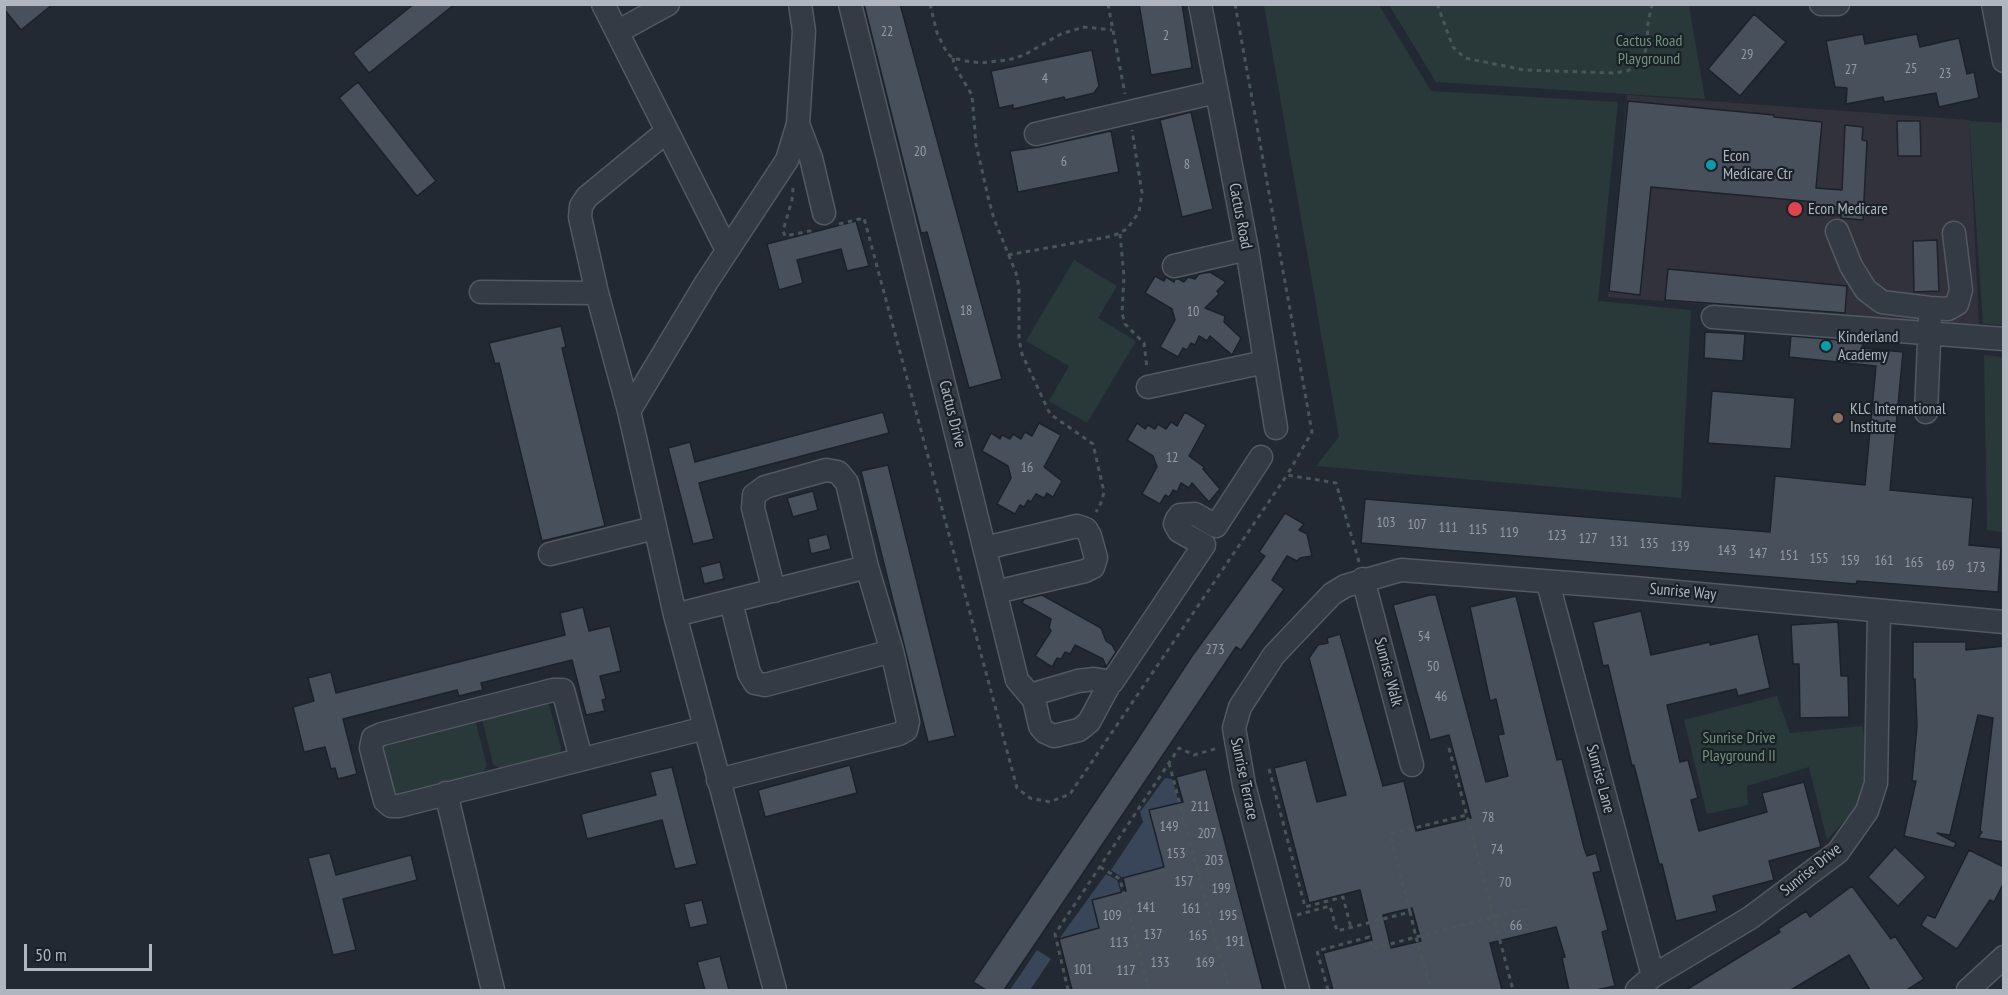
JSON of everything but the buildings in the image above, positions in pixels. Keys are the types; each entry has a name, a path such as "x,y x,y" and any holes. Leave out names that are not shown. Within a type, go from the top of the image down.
{"street":[{"path":"603,4 727,250"},
{"path":"617,32 668,4"},
{"path":"629,411 727,250 787,160 798,124 804,31 800,4"},
{"name":"Cactus Drive","path":"850,4 1017,680 1030,695 1040,726 1045,732 1054,736 1079,730 1089,722 1110,684"},
{"name":"Cactus Road","path":"1200,4 1247,249 1276,428"},
{"path":"1821,4 1838,4"},
{"path":"1993,4 2004,62"},
{"path":"1036,134 1216,92"},
{"path":"798,124 811,158 826,222"},
{"path":"666,132 587,197 580,206 580,217 597,293 629,411 675,615 775,990"},
{"path":"1837,231 1851,266 1866,290 1882,302 1930,309 1948,309 1958,304 1961,290 1954,233"},
{"path":"1174,266 1247,249"},
{"path":"481,292 597,293"},
{"path":"1926,412 1930,309"},
{"path":"1713,317 2004,339"},
{"path":"1148,387 1265,362"},
{"path":"1030,695 1078,681 1094,679 1110,684 1262,456"},
{"path":"718,780 899,734 906,730 908,722 892,651 867,567 848,483 838,472 826,470 765,487 754,495 753,508 774,591"},
{"path":"985,548 1077,526 1086,529 1096,558 1093,567 1085,571 996,592"},
{"path":"550,555 654,528"},
{"path":"675,615 867,567"},
{"name":"Sunrise Way","path":"1363,579 1401,570 1634,588 2004,622"},
{"name":"Sunrise Walk","path":"1363,579 1413,765"},
{"name":"Sunrise Terrace","path":"1298,990 1244,785 1234,728 1240,707 1274,655 1332,594 1363,579"},
{"name":"Sunrise Lane","path":"1548,583 1645,983"},
{"path":"731,602 749,673 755,683 765,685 892,651"},
{"name":"Sunrise Drive","path":"1645,983 1750,918 1838,852 1867,811 1876,783 1879,611"},
{"path":"581,759 563,690 553,690 392,731 373,738 371,748 385,801 391,806 399,806 705,728"},
{"path":"446,794 493,990"},
{"path":"1968,990 2004,957"}],"path":[{"path":"930,4 937,33 947,53 953,57 981,63 1008,60 1024,55 1051,38 1074,29 1084,27 1112,30"},
{"path":"1008,255 1120,234 1135,220 1141,204 1140,179 1108,4"},
{"path":"787,160 794,177 792,200 783,231 785,236 826,222 864,218 1017,788 1030,798 1050,802 1070,794 1287,475 1312,432 1235,4"},
{"path":"1437,4 1453,47 1465,58 1524,70 1614,73 1628,71 1636,66 1643,57 1647,46 1652,4"},
{"path":"953,57 954,65 972,95 979,160 994,219 1019,287 1020,346 1032,379 1050,414 1090,441 1095,449 1104,492 1086,529"},
{"path":"1120,234 1124,276 1122,313 1125,324 1144,343 1148,387"},
{"path":"1287,475 1336,483 1363,579"},
{"path":"1068,990 1055,934 1179,748 1194,755 1226,745"},
{"path":"1449,748 1513,990"},
{"path":"1169,763 1229,990"},
{"path":"1269,769 1305,907 1343,897 1351,927"},
{"path":"1431,990 1390,834 1467,814"},
{"path":"1100,867 1120,879 1149,990"},
{"path":"1297,915 1330,906 1337,931 1410,912"},
{"path":"1328,990 1317,951 1369,937 1372,949 1529,908"}],"shaded area":[{"name":"Econ Medicare","path":"1627,95 1969,120 1979,325 1608,297"}],"green space":[{"path":"1264,5 1379,5 1431,91 1618,102 1598,301 1691,310 1681,498 1316,466 1339,437"},
{"name":"Cactus Road Playground","path":"1389,5 1689,5 1705,99 1436,82"},
{"path":"1969,121 2003,123 2003,325 1983,324"},
{"path":"1074,260 1117,286 1098,318 1136,341 1087,423 1049,401 1069,366 1026,341"},
{"path":"1984,355 2003,357 2003,532 1987,530"},
{"name":"Sunrise Drive Playground II","path":"1777,696 1790,733 1863,726 1867,781 1859,804 1827,840 1809,767 1747,786 1748,805 1707,814 1684,720"},
{"path":"548,702 561,748 560,753 502,770 493,764 482,718"},
{"path":"475,719 487,766 481,775 397,795 394,791 383,745"}],"water":[{"path":"1165,778 1172,779 1179,803 1150,811 1196,990 1183,990 1152,871 1123,878 1111,870 1143,822 1140,812"},
{"path":"1106,874 1117,880 1121,893 1092,900 1115,990 1103,990 1088,932 1059,939"},
{"path":"1037,950 1051,959 1030,990 1010,990"}],"place":[{"name":"Econ Medicare Ctr","path":"1711,165"},
{"name":"Econ Medicare","path":"1795,209"},
{"name":"Kinderland Academy","path":"1826,346"},
{"name":"KLC International Institute","path":"1838,418"}]}
